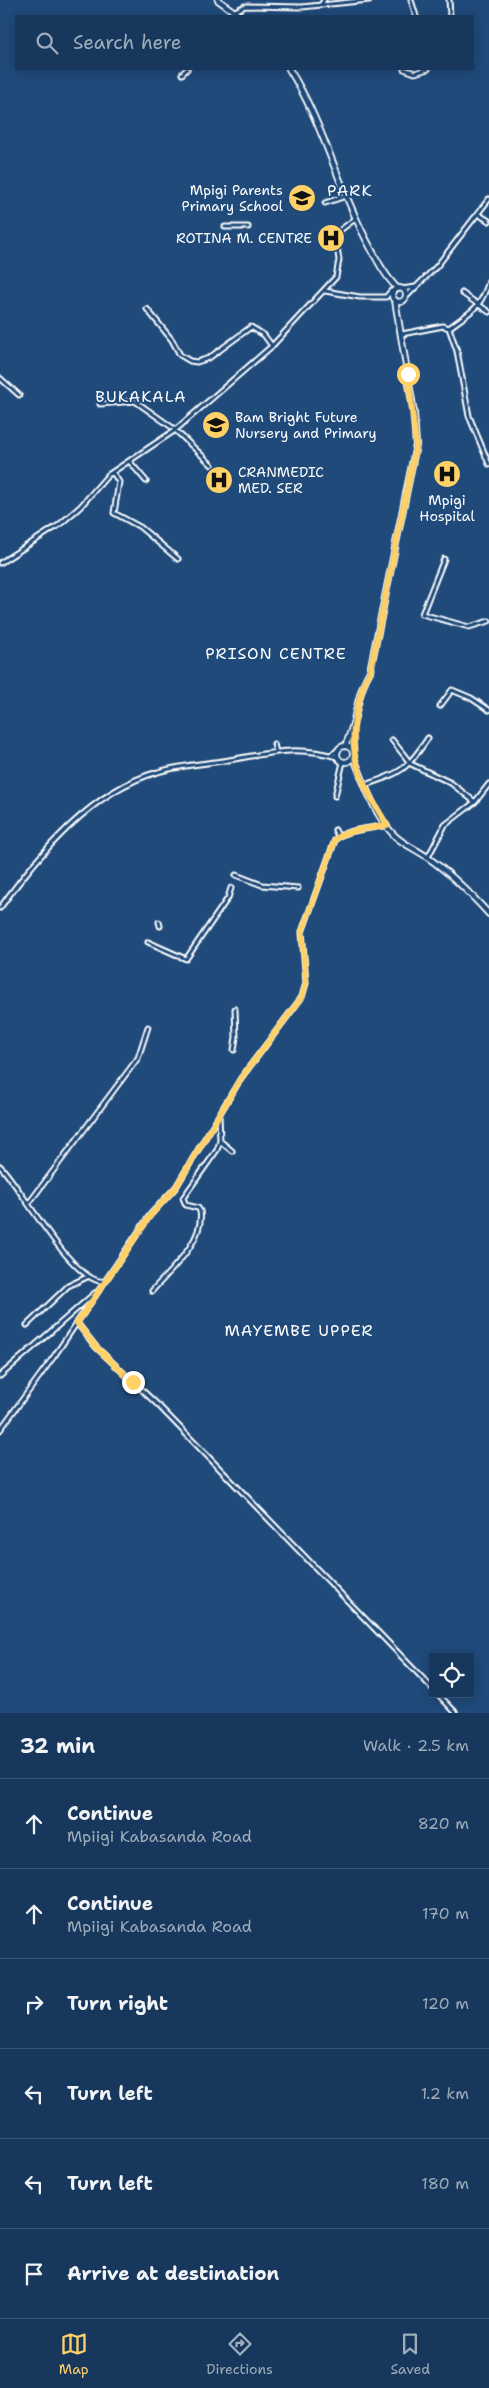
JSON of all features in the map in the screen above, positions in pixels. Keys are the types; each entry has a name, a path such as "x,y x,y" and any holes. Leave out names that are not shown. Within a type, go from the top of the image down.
{"main road":[{"path":"218,0 239,15"},
{"path":"289,70 309,106 355,220 389,280 402,334 414,413 416,445 370,672 364,681 345,746 337,751 337,757 358,768"},
{"path":"389,280 406,297 397,315"},
{"path":"392,293 400,289"},
{"path":"394,300 402,302"},
{"path":"352,726 353,754 365,786 387,825 402,842 428,857 465,888 489,914"},
{"path":"345,746 353,754"},
{"path":"345,762 353,754"}],"street":[{"path":"321,5 324,0"},
{"path":"235,11 245,6 321,5 369,0"},
{"path":"411,0 416,15"},
{"path":"449,0 450,15"},
{"path":"182,74 186,70"},
{"path":"407,70 415,73 425,70"},
{"path":"325,202 346,196"},
{"path":"406,297 437,266 489,198"},
{"path":"478,214 489,221"},
{"path":"0,563 59,525 80,507 113,472 174,431 272,346 326,290 336,277 338,266 335,234 355,220"},
{"path":"224,228 248,227"},
{"path":"449,328 479,305 484,299 489,281"},
{"path":"400,289 416,287"},
{"path":"326,290 368,298 386,297 392,293"},
{"path":"462,293 489,312"},
{"path":"147,310 172,340 180,355 190,361 197,362 209,358 251,327 264,335 272,346"},
{"path":"402,334 443,326 449,328"},
{"path":"449,328 457,351 469,416 489,464"},
{"path":"0,378 19,395"},
{"path":"100,404 135,401 174,431 212,465"},
{"path":"130,462 146,481"},
{"path":"113,472 119,482 114,513 140,527 178,559"},
{"path":"444,559 422,614 469,627 489,620"},
{"path":"440,706 452,690 471,698 489,710"},
{"path":"365,786 397,774 411,764 428,738"},
{"path":"392,740 411,764 451,783 475,802"},
{"path":"274,744 276,752"},
{"path":"0,908 50,844 117,790 157,772 189,765 276,752 314,750 337,757"},
{"path":"329,755 337,751"},
{"path":"335,796 345,762"},
{"path":"428,857 447,823 475,802 489,784"},
{"path":"0,1430 77,1323 150,1216 176,1187 241,1078 302,997 306,983 302,932 324,873 332,845 338,836 387,825"},
{"path":"335,830 338,836"},
{"path":"236,874 262,885 298,888"},
{"path":"148,942 186,959 223,907 231,888"},
{"path":"234,1010 236,1037 234,1050"},
{"path":"29,1203 138,1058 148,1027"},
{"path":"152,1291 186,1251 198,1228 200,1211 198,1208 186,1205 183,1198 217,1150 220,1140 219,1115"},
{"path":"220,1140 232,1151"},
{"path":"0,1166 29,1203 66,1257 93,1280 106,1281"},
{"path":"27,1324 68,1286 88,1277"},
{"path":"0,1376 99,1290"},
{"path":"77,1323 96,1347 159,1406 429,1685"},
{"path":"442,1698 456,1713"}],"shaded area":[{"name":"Mpigi Hospital","path":"452,465 457,468 456,481 439,480 439,468"}],"place":[{"name":"Mpigi Parents Primary School","path":"302,198"},
{"name":"ROTINA M. CENTRE","path":"331,238"},
{"name":"Bam Bright Future Nursery and Primary","path":"216,425"},
{"name":"Mpigi Hospital","path":"447,474"},
{"name":"CRANMEDIC MED. SER","path":"219,480"}],"district":[{"name":"PARK","path":"350,190"},
{"name":"BUKAKALA","path":"141,396"},
{"name":"PRISON CENTRE","path":"276,653"},
{"name":"MAYEMBE UPPER","path":"299,1330"}],"route":[{"path":"133,1382 124,1376 96,1347 77,1323 150,1216 176,1187 241,1078 302,997 306,983 302,932 335,840 338,836 347,833 366,831 387,825 367,790 353,756 352,726 364,681 370,672 416,445 414,413 408,374"}]}
